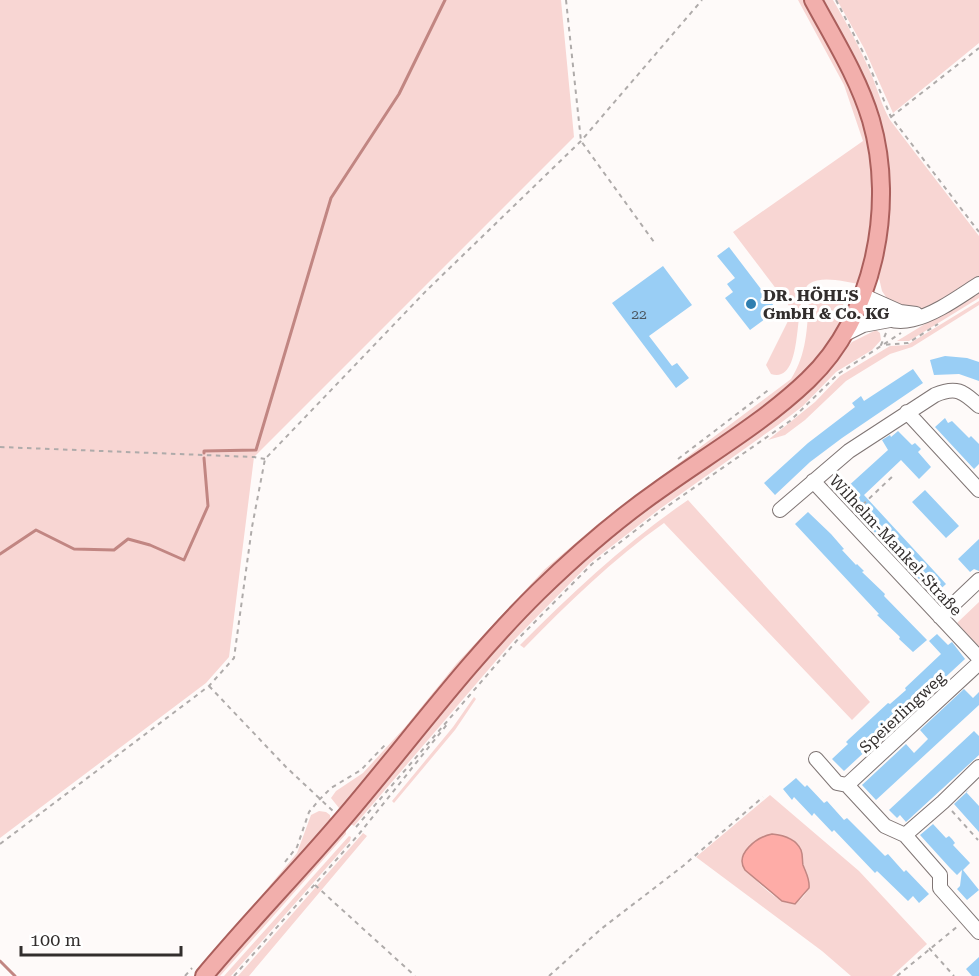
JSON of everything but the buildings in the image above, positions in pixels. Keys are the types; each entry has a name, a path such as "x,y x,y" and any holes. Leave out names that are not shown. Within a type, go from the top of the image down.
{"main road":[{"path":"204,976 342,820 469,669 535,595 592,542 637,506 777,408 817,371 843,335 862,295 879,227 881,188 879,156 870,119 854,76 813,0"}],"street":[{"path":"843,335 863,325 892,320 918,319 979,284"},
{"path":"862,295 900,312 910,314 931,312"},
{"path":"862,295 872,311 892,320"},
{"path":"780,510 849,452 934,395 950,390 965,394 979,406"},
{"path":"907,412 979,490"},
{"name":"Wilhelm-Mankel-Straße","path":"813,481 979,658"},
{"path":"940,616 979,580"},
{"name":"Speierlingweg","path":"847,785 979,663"},
{"path":"816,759 837,783 847,785 885,826 905,835 940,875 940,888 974,917 979,932"},
{"path":"905,835 979,768"}],"path":[{"path":"566,0 581,141 654,242"},
{"path":"0,844 209,686 234,658 264,459 427,290 581,141 702,0"},
{"path":"836,0 865,56 891,117 979,232"},
{"path":"891,117 979,48"},
{"path":"234,976 359,834 459,707 511,646 592,564 662,510 790,422 837,374 900,335 908,320"},
{"path":"0,447 264,459"},
{"path":"848,518 895,474"},
{"path":"209,686 286,767 359,834"},
{"path":"549,976 601,929 683,866 763,797"},
{"path":"944,802 978,840"},
{"path":"315,885 415,976"},
{"path":"897,976 929,948 963,922 974,917"},
{"path":"929,948 954,976"}],"shaded area":[{"path":"0,0 561,0 574,137 254,457 229,657 206,683 0,838"},
{"path":"798,0 807,0 851,82 873,147 875,220 859,284 820,280 809,284 804,292 794,354 789,366 782,374 771,374 766,365 793,311 733,232 863,141 844,85"},
{"path":"822,0 833,0 844,19 868,66 890,120 979,236 979,279 931,308 911,310 888,300 882,291 879,278 889,220 890,196 885,150"},
{"path":"837,0 979,0 979,43 893,113 864,48"},
{"path":"828,288 837,291 841,296 845,311 840,324 827,347 775,405 625,509 346,806 339,808 331,798 336,791 363,773 406,726 457,663 545,569 599,523 791,379 803,350 809,299 812,293"},
{"path":"979,291 979,298 909,341 897,341"},
{"path":"979,301 979,305 912,347 890,354 846,381 805,420 785,435 768,440 815,402 840,376 890,346 907,345"},
{"path":"876,330 880,333 881,340 872,350 836,372 803,406 661,508 590,563 513,641 354,826 349,823 506,635 590,551 835,359 852,342"},
{"path":"688,500 870,702 852,720 664,523 591,582 524,648 520,645 601,568"},
{"path":"979,602 979,645 978,646 957,623"},
{"path":"474,697 476,699 455,730 394,803 392,801 453,727"},
{"path":"770,795 859,871 927,944 892,976 851,976 822,951 696,857","holes":["802,853 809,888 796,902 790,903 776,897 745,870"]},
{"path":"319,811 330,815 331,822 198,976 194,976 297,853 311,815"},
{"path":"340,828 346,830 346,834 220,976 209,976"},
{"path":"363,833 367,836 249,976 238,976"},
{"path":"772,834 793,840 802,852 809,888 795,904 782,901 745,870 742,864 745,852 754,842"},
{"path":"349,836 350,841 231,976 224,976"}],"waterway":[{"path":"204,453 204,451 256,450 331,198 399,94 445,0"},
{"path":"0,554 36,530 74,549 114,550 128,539 150,545 184,560 208,506 204,458"},
{"path":"0,961 15,976"}],"place":[{"name":"DR. HÖHL'S GmbH & Co. KG","path":"751,304"}]}
